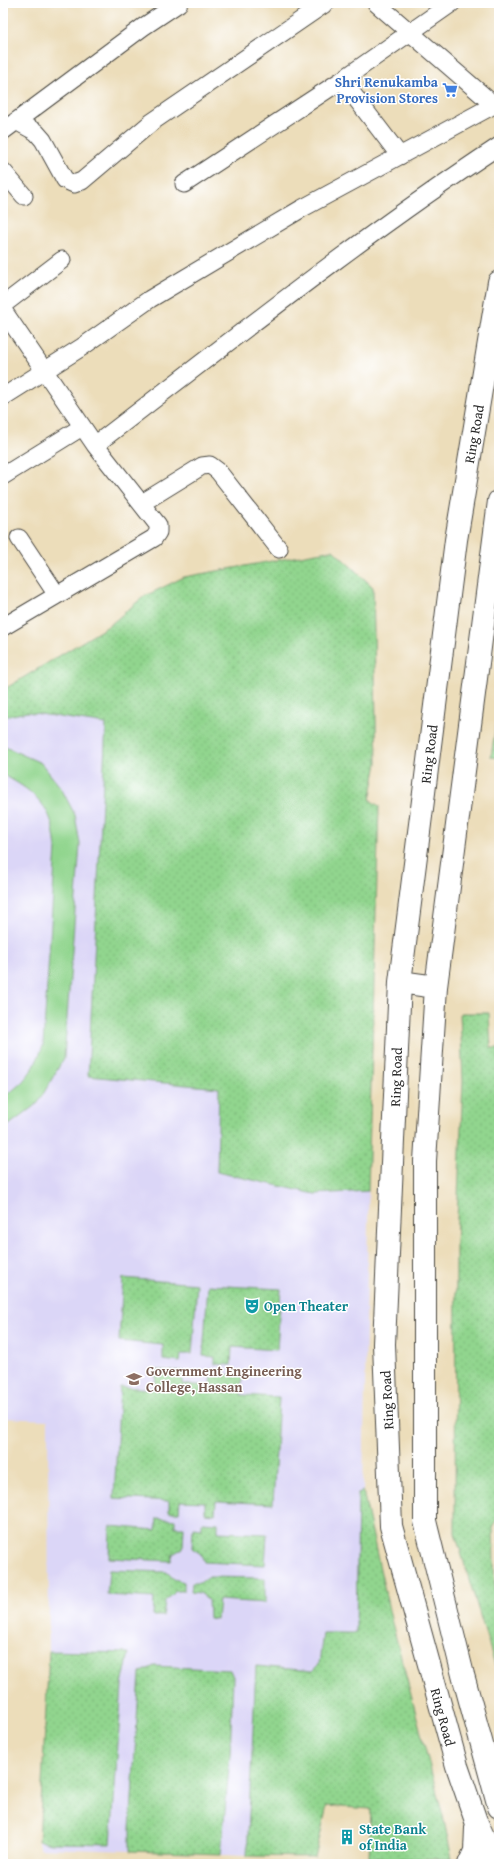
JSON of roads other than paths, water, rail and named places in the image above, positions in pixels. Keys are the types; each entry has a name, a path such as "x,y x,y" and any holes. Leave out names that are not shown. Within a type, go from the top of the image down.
{"main road":[{"name":"Ring Road","path":"489,1864 484,1838 476,1821 457,1766 391,1526 390,1451 384,1344 400,982 456,540 499,282"},
{"path":"499,501 436,987 424,1161 425,1520 463,1675 499,1807"},
{"path":"400,982 436,987"},
{"path":"390,1451 424,1454"},
{"path":"469,1864 475,1851 476,1821"}],"street":[{"path":"3,132 143,27 179,3"},
{"path":"16,121 36,132 43,140 65,180 74,184 82,181 152,122 326,3"},
{"path":"3,397 150,299 301,210 496,105 376,3"},
{"path":"184,184 342,80 452,3"},
{"path":"342,80 400,156"},
{"path":"95,445 263,316 424,198 499,146"},
{"path":"3,171 24,196"},
{"path":"3,305 62,260"},
{"path":"3,310 95,445 158,525 158,532 154,538 3,627"},
{"path":"3,476 82,426"},
{"path":"142,503 202,466 210,465 218,471 279,549"},
{"path":"19,538 57,596"}],"place":[{"name":"Shri Renukamba Provision Stores","path":"450,90"},
{"name":"Open Theater","path":"252,1306"},
{"name":"Government Engineering College, Hassan","path":"134,1379"},
{"name":"State Bank of India","path":"347,1837"}]}
